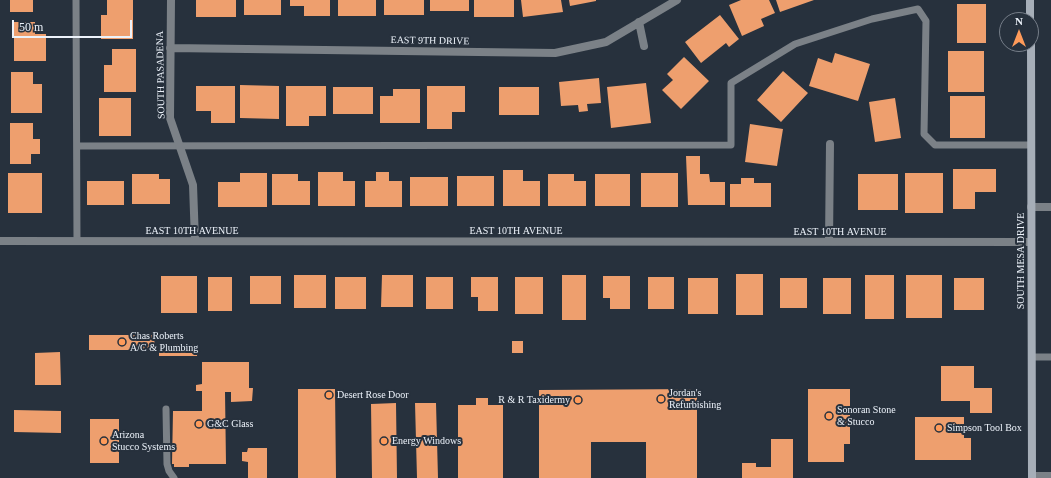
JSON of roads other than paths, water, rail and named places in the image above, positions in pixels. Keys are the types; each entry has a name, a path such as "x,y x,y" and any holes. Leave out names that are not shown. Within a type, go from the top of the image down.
{"main road":[{"path":"1030,0 1030,12"},
{"name":"SOUTH MESA DRIVE","path":"1031,52 1032,477"}],"street":[{"name":"SOUTH PASADENA","path":"171,0 170,118 193,184 195,241"},
{"name":"EAST 9TH DRIVE","path":"170,48 555,52 606,42 676,0"},
{"path":"639,22 644,46"},
{"path":"829,242 830,144"},
{"path":"1031,207 1051,207"},
{"name":"EAST 10TH AVENUE","path":"0,241 1031,242"},
{"path":"1032,477 1051,476"}],"lane":[{"path":"76,0 77,241"},
{"path":"77,146 730,145 731,83 795,44 872,19 918,9 926,21 924,134 935,145 1031,145"},
{"path":"1032,357 1051,357"},
{"path":"166,409 167,464 169,471 174,478"}],"place":[{"name":"Chas Roberts A/C & Plumbing","path":"122,342"},
{"name":"Desert Rose Door","path":"329,395"},
{"name":"Jordan's Refurbishing","path":"661,399"},
{"name":"R & R Taxidermy","path":"578,400"},
{"name":"Sonoran Stone & Stucco","path":"829,416"},
{"name":"G&C Glass","path":"199,424"},
{"name":"Simpson Tool Box","path":"939,428"},
{"name":"Arizona Stucco Systems","path":"104,441"},
{"name":"Energy Windows","path":"384,441"}]}
